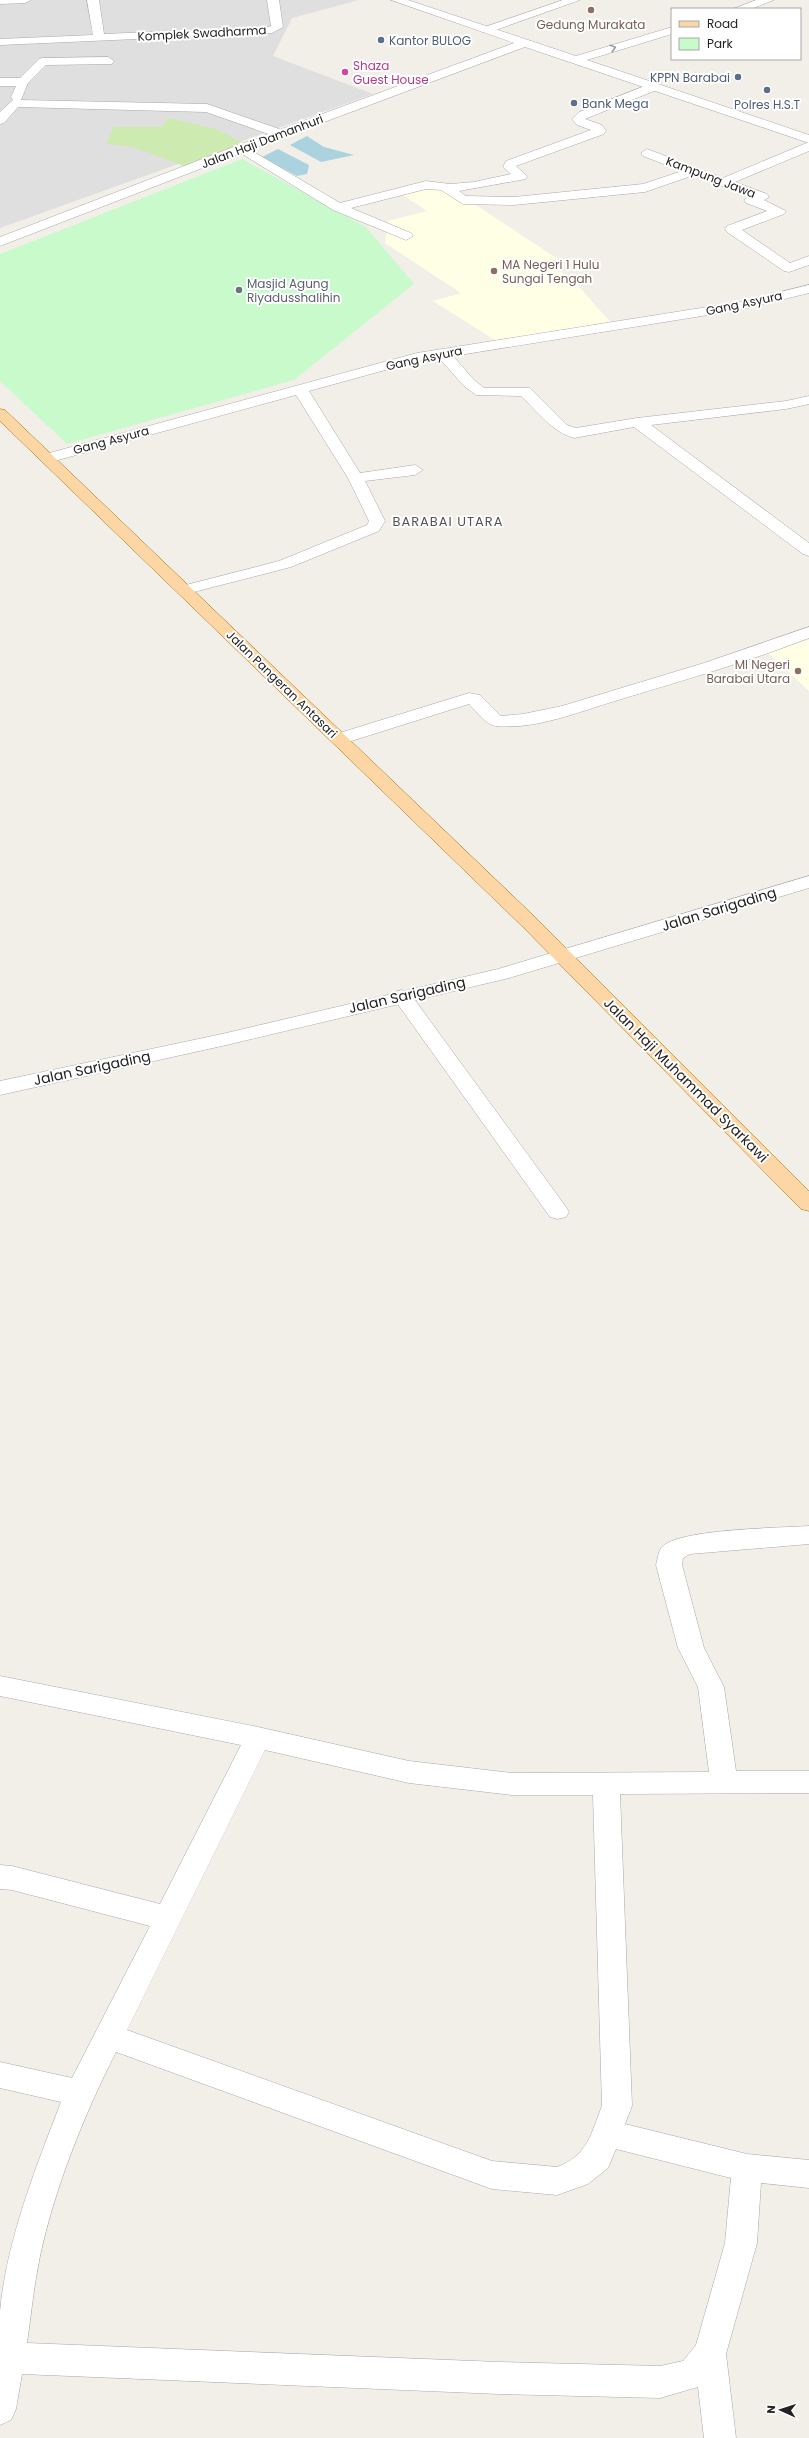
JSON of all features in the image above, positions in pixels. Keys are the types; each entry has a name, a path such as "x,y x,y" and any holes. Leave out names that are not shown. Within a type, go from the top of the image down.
{"main road":[{"name":"Jalan Pangeran Antasari","path":"0,412 563,956"},
{"name":"Jalan Haji Muhammad Syarkawi","path":"563,956 809,1204"}],"street":[{"path":"0,1 25,0"},
{"path":"93,0 99,38"},
{"name":"Komplek Swadharma","path":"0,42 272,30 277,27 273,0"},
{"path":"397,0 809,139"},
{"path":"486,30 574,0"},
{"path":"742,8 768,0"},
{"path":"576,60 671,30"},
{"name":"Jalan Haji Damanhuri","path":"0,242 240,149 526,43"},
{"path":"0,120 15,103 23,82 43,62 108,61"},
{"path":"0,82 23,82"},
{"path":"446,188 474,186 521,176 509,167 510,164 600,131 578,119 583,115 655,86"},
{"path":"15,103 207,108 281,134"},
{"path":"724,182 809,146"},
{"path":"240,149 338,206 406,236"},
{"name":"Kampung Jawa","path":"647,153 762,197 751,200 778,211 732,229 789,268 808,261"},
{"path":"338,206 426,185 439,185 463,200 514,201 645,188 694,171"},
{"name":"Gang Asyura","path":"47,458 417,357 739,306 808,290"},
{"path":"443,352 469,383 481,392 525,391 562,428 574,433 637,422 786,405 809,400"},
{"path":"184,590 285,564 373,528 377,521 356,478 300,389"},
{"path":"637,422 809,551"},
{"path":"356,478 415,470"},
{"path":"339,739 469,698 474,699 496,721 523,719 580,706 756,654 809,632"},
{"name":"Jalan Sarigading","path":"0,1088 222,1040 402,996 502,974 809,882"},
{"path":"402,996 558,1212"},
{"path":"724,1783 711,1687 691,1648 669,1565 672,1553 685,1545 809,1535"},
{"path":"0,1686 258,1738 409,1772 512,1784 809,1782"},
{"path":"0,2409 4,2358 25,2256 54,2159 80,2093 258,1738"},
{"path":"108,2036 492,2176 557,2181 577,2174 597,2158 617,2106 606,1784"},
{"path":"0,1877 12,1878 167,1918"},
{"path":"0,2075 80,2093"},
{"path":"606,2133 747,2168 809,2174"},
{"path":"720,2438 710,2354 741,2243 747,2168"},
{"path":"4,2358 499,2378 660,2382 692,2374 710,2354"}],"shaded area":[{"path":"0,0 359,0 292,18 273,56 373,94 0,228"},
{"name":"MA Negeri 1 Hulu Sungai Tengah","path":"442,183 558,259 548,263 573,280 612,324 501,344 433,301 461,293 385,243 388,221 427,211 400,193"},
{"name":"MI Negeri Barabai Utara","path":"809,640 809,691 766,651"}],"green space":[{"path":"168,118 216,129 243,143 184,166 133,147 106,144 114,127 162,127"},
{"path":"242,159 366,227 414,284 294,380 67,444 0,381 0,254"}],"water":[{"path":"307,136 324,147 354,155 321,162 290,145"},
{"path":"278,149 309,165 307,174 297,176 262,157"}],"place":[{"name":"Gedung Murakata","path":"591,10"},
{"name":"Kantor BULOG","path":"381,40"},
{"name":"Shaza Guest House","path":"345,72"},
{"name":"KPPN Barabai","path":"738,77"},
{"name":"Polres H.S.T","path":"767,90"},
{"name":"Bank Mega","path":"574,103"},
{"name":"MA Negeri 1 Hulu Sungai Tengah","path":"494,271"},
{"name":"Masjid Agung Riyadusshalihin","path":"239,290"},
{"name":"MI Negeri Barabai Utara","path":"798,671"}],"district":[{"name":"BARABAI UTARA","path":"448,521"}]}
